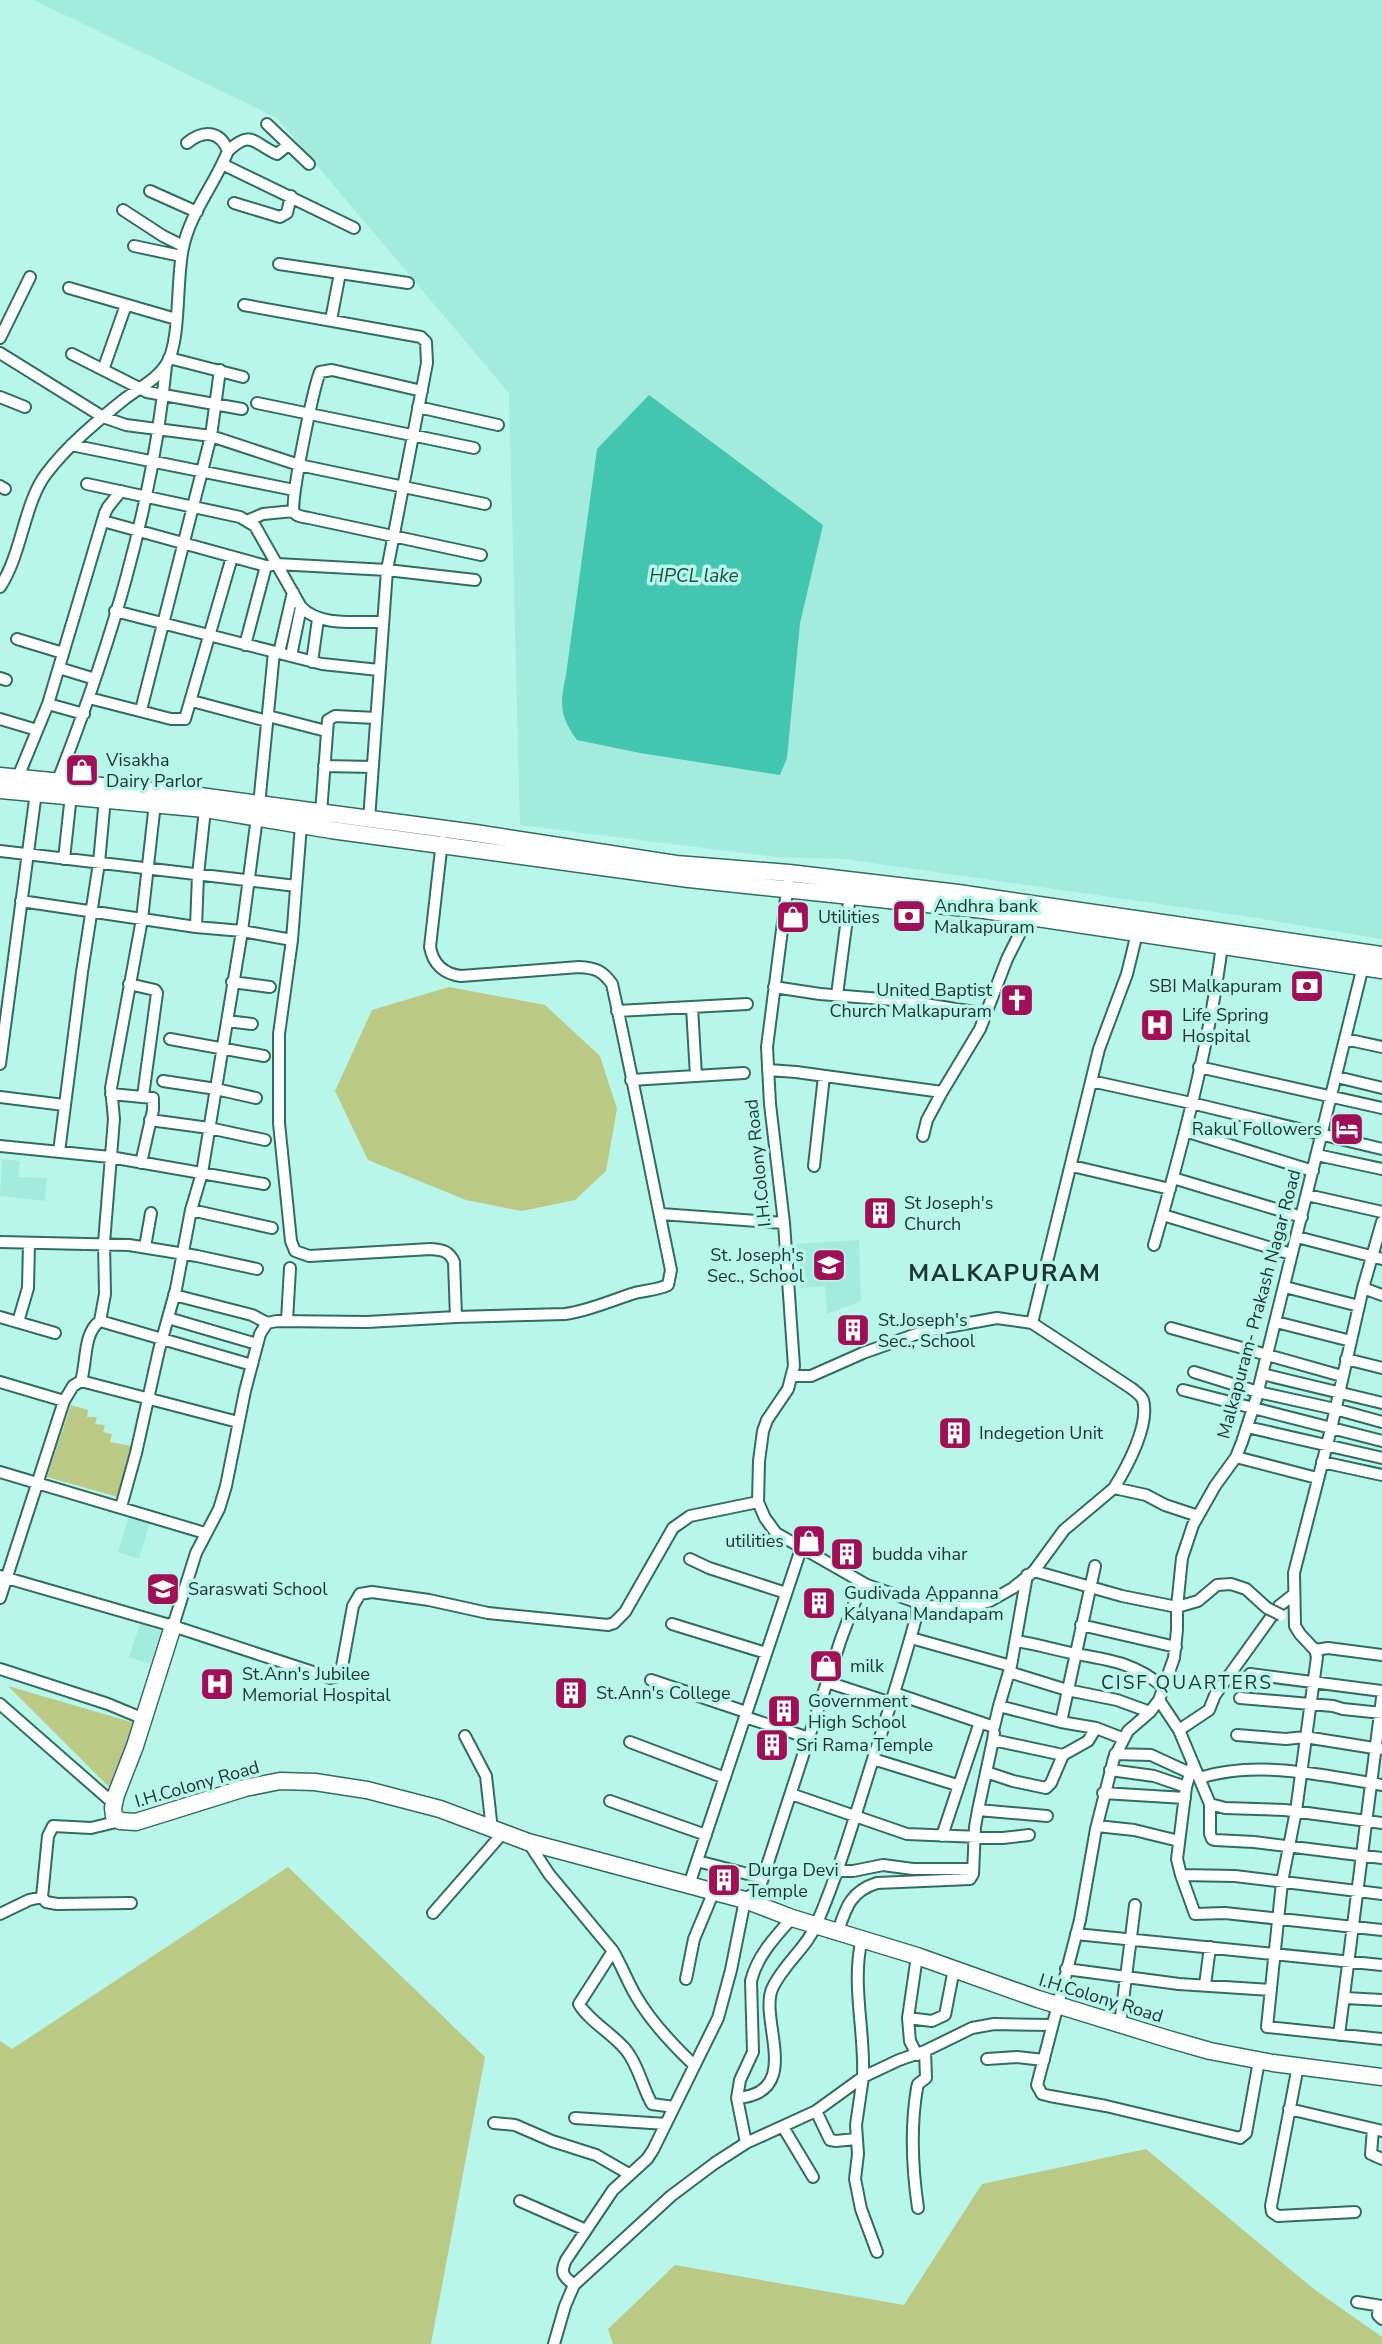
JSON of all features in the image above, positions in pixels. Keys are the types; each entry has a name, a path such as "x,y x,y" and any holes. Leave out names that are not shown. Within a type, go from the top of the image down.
{"main road":[{"path":"0,776 18,777 71,795 205,809 321,813 369,820 443,837 689,879 788,881 1370,958 1382,970"},
{"path":"0,790 58,780 147,789 258,811 301,825 443,837"},
{"path":"788,881 850,895 908,895 1028,917 1222,946 1370,958"},
{"name":"I.H.Colony Road","path":"173,1626 144,1719 113,1803 114,1816 120,1821 136,1822 245,1787 291,1780 367,1790 440,1809 528,1842 745,1900 792,1918 862,1938 1058,2005 1210,2051 1259,2061 1382,2077"}],"street":[{"path":"267,124 309,164"},
{"path":"187,143 201,134 210,133 225,147"},
{"path":"225,147 245,138 277,154 288,145"},
{"path":"58,780 84,714 147,497 176,319 182,251 197,212 222,164 225,147"},
{"path":"222,164 354,228"},
{"path":"150,191 197,212"},
{"path":"234,203 280,217 288,213 291,196"},
{"path":"123,210 182,251"},
{"path":"134,246 182,251"},
{"path":"279,264 408,283"},
{"path":"331,320 340,273"},
{"path":"0,338 4,321 30,276"},
{"path":"69,288 176,319"},
{"path":"103,370 126,304"},
{"path":"244,304 421,337 426,342 428,353 422,391 387,570 369,820"},
{"path":"0,353 103,417 126,425 211,436 299,465 485,504"},
{"path":"72,354 139,389 242,409"},
{"path":"168,361 243,377"},
{"path":"0,587 5,566 44,476 71,445 150,382 168,361"},
{"path":"141,709 211,436 220,370"},
{"path":"422,391 325,370 320,372 294,490 293,510 298,515 309,518 481,555"},
{"path":"0,397 25,407"},
{"path":"257,403 474,448"},
{"path":"418,407 498,425"},
{"path":"71,445 294,490"},
{"path":"87,484 249,520 255,526 272,565 301,607 310,615 318,619 382,622"},
{"path":"18,777 48,704 108,507 121,491"},
{"path":"249,520 263,514 293,510"},
{"path":"103,521 232,557 272,565 387,570 475,580"},
{"path":"89,698 179,720 185,719 232,557"},
{"path":"245,645 272,565"},
{"path":"121,1507 202,1173 242,931 276,653 293,592"},
{"path":"291,656 301,607"},
{"path":"115,611 327,666 379,670"},
{"path":"312,662 318,619"},
{"path":"17,639 63,653"},
{"path":"59,668 95,679"},
{"path":"192,701 326,731"},
{"path":"48,704 84,714"},
{"path":"321,813 328,720 331,717 376,718"},
{"path":"0,719 37,730"},
{"path":"324,766 373,767"},
{"path":"0,1064 3,1014 13,961 37,785"},
{"path":"64,859 71,795"},
{"path":"59,1152 90,911 99,863 105,799"},
{"path":"0,1598 3,1577 64,1401 73,1386 80,1381 92,1328 100,1321 105,1294 104,1244 114,1119 111,1094 142,919 155,803"},
{"path":"196,927 205,809"},
{"path":"301,825 292,940 279,1026 279,1107 284,1189 291,1241 295,1251 309,1256 445,1250 451,1254 454,1262 456,1317"},
{"path":"174,1295 252,1315 267,1323 367,1322 577,1313 634,1293 668,1285 671,1270 661,1214 612,984 604,973 595,968 461,976 447,973 435,962 430,947 443,837"},
{"path":"0,851 296,886"},
{"name":"I.H.Colony Road","path":"788,881 767,1047 770,1104 784,1223 794,1353 793,1376 763,1431 758,1461 758,1502 776,1533 862,1583 914,1601 918,1605 951,1608 980,1604 1013,1588 1030,1573"},
{"path":"837,995 850,895"},
{"path":"21,901 292,940"},
{"path":"923,1136 927,1120 987,1014 1007,958 1028,917"},
{"path":"1032,1323 1099,1049 1127,974 1138,933"},
{"path":"1154,1245 1185,1131 1217,986 1222,946"},
{"name":"Malkapuram- Prakash Nagar Road","path":"1122,1738 1159,1700 1174,1658 1182,1558 1198,1516 1236,1457 1253,1408 1345,1039 1370,958"},
{"path":"0,959 13,961"},
{"path":"232,982 270,987"},
{"path":"129,984 158,993 143,1096"},
{"path":"774,987 906,1001 987,1014"},
{"path":"617,1011 747,1004"},
{"path":"692,1007 696,1076"},
{"path":"227,1021 252,1024"},
{"path":"170,1039 264,1056"},
{"path":"1345,1039 1382,1047"},
{"path":"1199,1068 1382,1108"},
{"path":"768,1070 942,1092"},
{"path":"631,1080 744,1073"},
{"path":"814,1166 824,1076"},
{"path":"1337,1077 1382,1088"},
{"path":"163,1081 216,1088 256,1098"},
{"path":"1091,1081 1382,1149"},
{"path":"111,1094 153,1098 141,1163"},
{"path":"0,1097 64,1105"},
{"path":"150,1120 209,1128 265,1140"},
{"path":"1185,1131 1313,1171"},
{"path":"0,1146 110,1157 264,1184"},
{"path":"1317,1155 1382,1170"},
{"path":"1072,1166 1171,1184 1301,1217"},
{"path":"1307,1195 1382,1212"},
{"path":"191,1210 272,1228"},
{"path":"145,1247 151,1213"},
{"path":"661,1214 784,1223"},
{"path":"1163,1215 1291,1254"},
{"path":"1382,1222 1377,1258 1363,1288 1294,1573 1297,1630 1315,1650 1317,1657 1296,1811 1282,1882 1268,2027 1382,2039"},
{"path":"1297,1237 1377,1258"},
{"path":"0,1241 145,1247 257,1269"},
{"path":"18,1322 28,1287 29,1243"},
{"path":"288,1321 290,1268"},
{"path":"1284,1287 1359,1306"},
{"path":"1363,1288 1382,1294"},
{"path":"0,1317 55,1333"},
{"path":"168,1318 257,1344"},
{"path":"793,1376 811,1376 863,1353 925,1331 997,1318 1032,1323 1085,1360 1132,1388 1143,1400 1144,1411 1129,1463 1114,1488 1064,1530 1030,1573 978,1810 970,1879 869,1885 856,1892 848,1902 838,1931"},
{"path":"100,1321 252,1365"},
{"path":"1276,1322 1351,1341"},
{"path":"173,1626 196,1553 219,1509 257,1344 267,1323"},
{"path":"1171,1328 1342,1376"},
{"path":"1346,1359 1382,1368"},
{"path":"1194,1372 1258,1392 1382,1422"},
{"path":"1262,1374 1382,1403"},
{"path":"80,1381 238,1422"},
{"path":"0,1382 64,1401"},
{"path":"1183,1390 1382,1441"},
{"path":"1247,1427 1382,1458"},
{"path":"1236,1457 1317,1478"},
{"path":"1322,1462 1382,1475"},
{"path":"0,1472 205,1533"},
{"path":"1114,1488 1146,1496 1198,1516"},
{"path":"3,1577 173,1626 331,1678 341,1672 353,1606 356,1599 365,1592 429,1600 488,1613 608,1626 625,1612 673,1528 681,1521 690,1516 758,1502"},
{"path":"689,1885 801,1549"},
{"path":"690,1559 786,1594"},
{"path":"1061,1722 1095,1566"},
{"path":"1030,1573 1177,1607 1198,1601 1212,1588 1223,1584 1239,1586 1268,1608 1281,1615 1295,1617"},
{"path":"554,2344 565,2306 568,2281 561,2270 566,2260 613,2190 647,2159 718,2018 745,1900 758,1889 763,1878 862,1583"},
{"path":"1179,1730 1209,1710 1215,1695 1279,1606 1293,1591"},
{"path":"737,2098 758,2094 769,2082 775,2051 771,1990 817,1925 893,1698 918,1605"},
{"path":"671,1623 766,1653"},
{"path":"1081,1626 1176,1647"},
{"path":"911,1638 1067,1690 1117,1700 1150,1712"},
{"path":"1016,1641 1109,1659 1138,1670 1163,1687"},
{"path":"1315,1650 1328,1648 1382,1655"},
{"path":"1,1673 108,1704 144,1719"},
{"path":"1250,1674 1382,1691"},
{"path":"651,1681 809,1738"},
{"path":"827,1682 995,1727"},
{"path":"1240,1698 1381,1713"},
{"path":"1339,2035 1367,1821 1377,1784 1382,1698"},
{"path":"1159,1700 1179,1730 1210,1804 1212,1839 1382,1858"},
{"path":"0,1704 113,1803"},
{"path":"999,1706 1096,1728 1122,1738 1104,1793 1076,1934 1037,2085 1042,2094 1240,2137 1247,2133 1259,2061"},
{"path":"942,1836 980,1722"},
{"path":"986,1772 1046,1788 1051,1783 1063,1755 1088,1741 1096,1728"},
{"path":"1237,1735 1286,1739 1306,1737 1378,1749"},
{"path":"433,1913 497,1832 486,1776 465,1736"},
{"path":"993,1740 1063,1755"},
{"path":"630,1742 725,1778"},
{"path":"1115,1754 1151,1755 1194,1771 1274,1770 1377,1784"},
{"path":"873,1759 957,1785"},
{"path":"1110,1770 1154,1776 1185,1793"},
{"path":"1194,1771 1185,1793 1178,1859 1195,1914 1225,1913 1382,1930"},
{"path":"1104,1793 1185,1793"},
{"path":"791,1794 900,1833 1003,1838 1029,1835"},
{"path":"610,1801 706,1835"},
{"path":"1210,1804 1225,1808 1296,1811 1382,1823"},
{"path":"978,1810 1047,1816"},
{"path":"120,1821 91,1828 53,1826 48,1836 42,1897 46,1902 57,1904 131,1903"},
{"path":"1097,1826 1134,1830 1179,1841"},
{"path":"528,1842 549,1874 612,1951 636,1996 652,2019 694,2065"},
{"path":"697,1861 763,1878"},
{"path":"837,1871 883,1865 913,1869 973,1869"},
{"path":"1181,1875 1235,1876 1382,1894"},
{"path":"686,1979 694,1938 714,1892"},
{"path":"0,1914 42,1897"},
{"path":"1120,2025 1135,1905"},
{"path":"746,2143 737,2098 740,2080 753,2052 753,1971 769,1945 792,1918"},
{"path":"1076,1934 1382,1965"},
{"path":"862,1938 857,1983 863,2077 855,2172 859,2200 877,2252"},
{"path":"1205,1985 1210,1947"},
{"path":"612,1951 579,2004 632,2057 652,2104 674,2107"},
{"path":"917,1956 908,2018 910,2041 921,2053 926,2078 917,2088 911,2140 912,2172 918,2208"},
{"path":"908,2018 932,2021 945,2015 954,1969"},
{"path":"1066,1969 1271,1990"},
{"path":"1345,1998 1382,2000"},
{"path":"568,2281 594,2265 631,2235 671,2196 746,2143 816,2111 863,2077 978,2027 994,2024 1051,2025"},
{"path":"987,2059 1017,2057 1044,2060"},
{"path":"1298,2066 1272,2212 1278,2216 1355,2213"},
{"path":"1289,2109 1378,2130 1371,2154 1382,2159"},
{"path":"816,2111 830,2140 856,2139"},
{"path":"576,2118 666,2124"},
{"path":"494,2123 515,2125 552,2141 596,2155 629,2174"},
{"path":"783,2127 813,2177"},
{"path":"520,2201 586,2230"},
{"path":"1357,2302 1380,2306 1378,2315 1382,2319"}],"shaded area":[{"path":"34,0 1382,0 1382,939 1251,917 844,859 775,857 520,825 509,393 277,118"},
{"path":"449,987 545,1005 600,1056 617,1109 606,1171 575,1200 522,1211 466,1200 368,1160 335,1091 372,1010"},
{"path":"2,1159 20,1161 18,1177 47,1178 45,1201 0,1196"},
{"name":"St. Joseph's Sec., School","path":"859,1240 861,1301 827,1314 825,1286 801,1288 796,1244"},
{"path":"71,1405 88,1410 87,1417 97,1417 95,1424 105,1425 103,1432 112,1434 110,1442 132,1446 118,1497 47,1477"},
{"path":"129,1517 150,1522 139,1559 118,1552"},
{"path":"140,1624 161,1631 150,1664 129,1657"},
{"path":"8,1686 138,1724 113,1791"},
{"path":"288,1867 485,2057 431,2344 0,2344 0,2041 12,2049"},
{"path":"1146,2149 1315,2290 1382,2337 1382,2344 613,2344 608,2329 675,2265 904,2305 982,2184"}],"water":[{"name":"HPCL lake","path":"649,395 823,525 800,623 787,758 780,775 640,753 577,740 564,716 563,694 597,449"}],"place":[{"name":"Visakha Dairy Parlor","path":"82,770"},
{"name":"Andhra bank Malkapuram","path":"909,916"},
{"name":"Utilities","path":"793,917"},
{"name":"SBI Malkapuram","path":"1307,986"},
{"name":"United Baptist Church Malkapuram","path":"1017,1000"},
{"name":"Life Spring Hospital","path":"1157,1025"},
{"name":"Rakul Followers","path":"1347,1129"},
{"name":"St Joseph's Church","path":"880,1213"},
{"name":"St. Joseph's Sec., School","path":"829,1265"},
{"name":"St.Joseph's Sec., School","path":"853,1330"},
{"name":"Indegetion Unit","path":"955,1433"},
{"name":"utilities","path":"809,1541"},
{"name":"budda vihar","path":"847,1554"},
{"name":"Saraswati School","path":"163,1589"},
{"name":"Gudivada Appanna Kalyana Mandapam","path":"819,1603"},
{"name":"milk","path":"826,1666"},
{"name":"St.Ann's Jubilee Memorial Hospital","path":"217,1684"},
{"name":"St.Ann's College","path":"571,1693"},
{"name":"Government High School","path":"784,1711"},
{"name":"Sri Rama Temple","path":"772,1745"},
{"name":"Durga Devi Temple","path":"724,1880"}],"district":[{"name":"MALKAPURAM","path":"1005,1273"},
{"name":"CISF QUARTERS","path":"1187,1683"}]}
